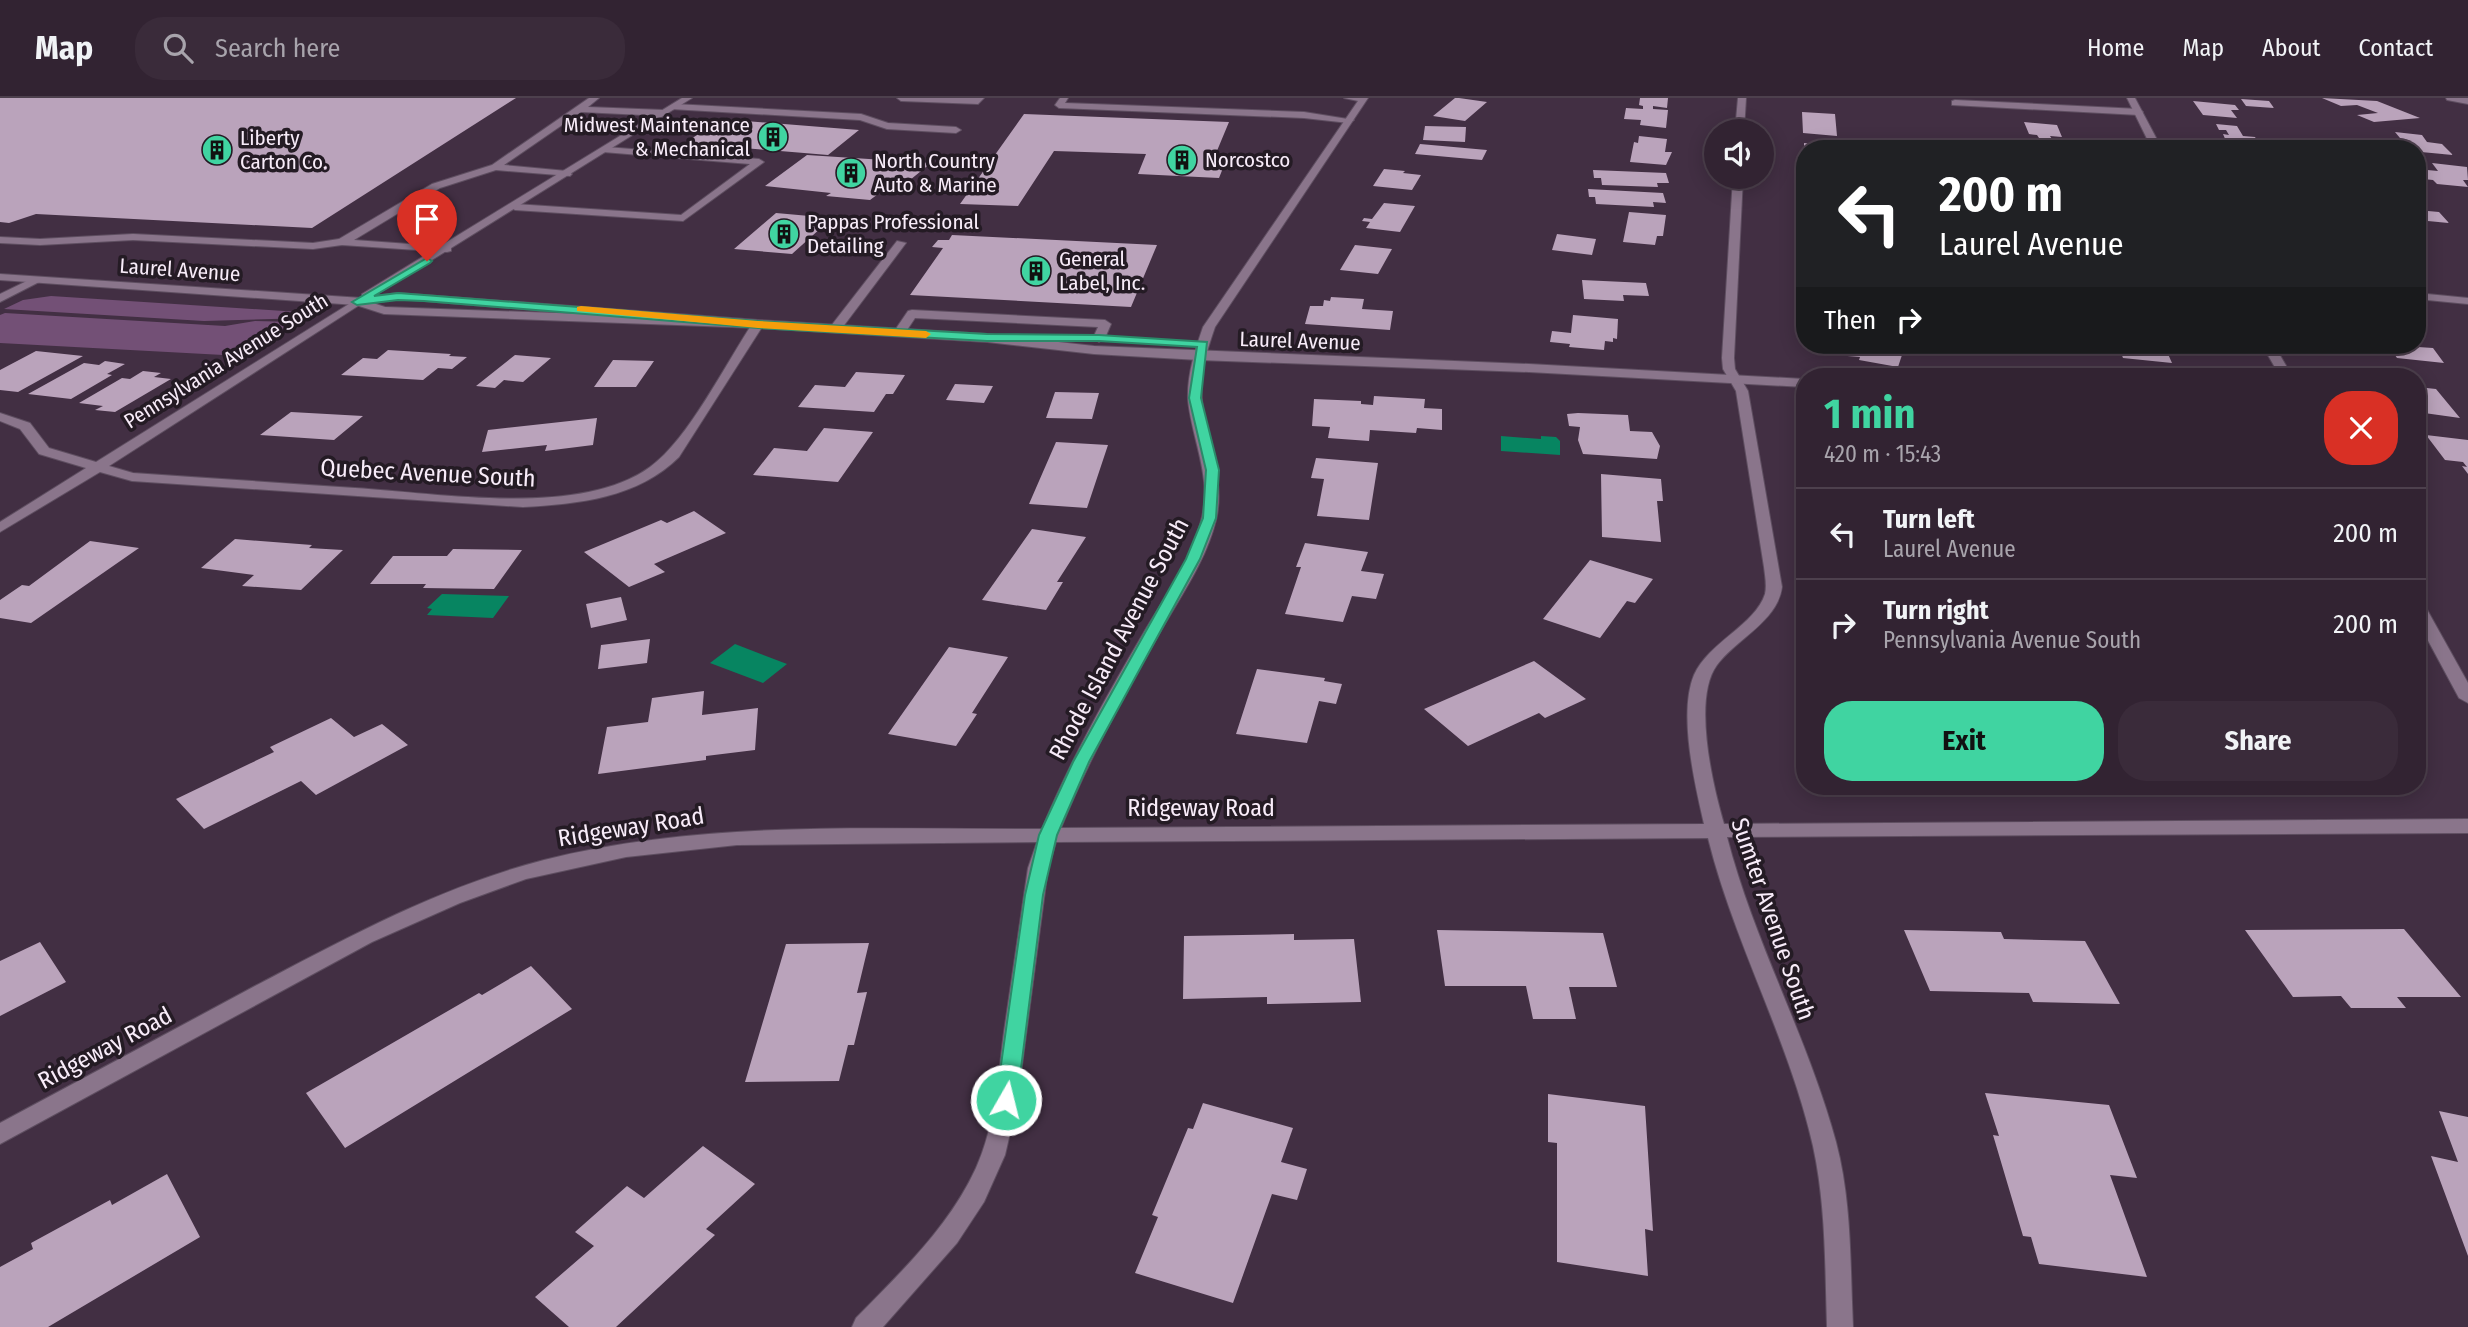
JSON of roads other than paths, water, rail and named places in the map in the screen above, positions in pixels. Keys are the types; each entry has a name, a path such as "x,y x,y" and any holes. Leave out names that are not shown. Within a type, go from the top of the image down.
{"street":[{"path":"342,242 436,186 495,167 595,98"},
{"name":"Pennsylvania Avenue South","path":"0,528 329,323 357,302 447,249 688,98"},
{"path":"901,98 978,101 980,98"},
{"path":"1064,98 1059,105 1306,110 1349,120"},
{"path":"1348,98 1364,99"},
{"path":"1741,119 1742,98"},
{"path":"2132,98 2152,140"},
{"path":"2449,98 2468,101"},
{"name":"Rhode Island Avenue South","path":"865,1327 945,1238 968,1206 986,1172 998,1140 1038,868 1048,835 1081,762 1193,559 1209,518 1212,470 1195,398 1201,350 1219,308 1364,99"},
{"path":"1955,103 2138,112"},
{"path":"579,109 861,117 887,126 956,131"},
{"path":"515,206 683,218 759,162 606,150"},
{"path":"495,167 567,174"},
{"name":"Sumter Avenue South","path":"1737,189 1728,358 1734,379 1742,391 1772,567 1773,593 1761,612 1711,660 1699,688 1697,711 1700,753 1714,830 1825,1144 1835,1215 1840,1327"},
{"path":"0,240 40,242 133,237 313,246 342,242 447,249"},
{"path":"835,329 901,243"},
{"name":"Laurel Avenue","path":"0,277 357,302 384,310 758,324 987,338 1094,350 1201,350 1796,383"},
{"path":"0,299 37,280"},
{"path":"2426,297 2468,300"},
{"path":"900,333 912,314 1105,324 1099,338"},
{"name":"Quebec Avenue South","path":"0,417 18,421 28,427 38,446 44,451 132,477 523,503 556,502 594,495 636,481 669,460 687,438 758,324"},
{"name":"Laurel Avenue","path":"987,338 1099,338 1201,350"},
{"path":"2426,622 2468,698"},
{"name":"Ridgeway Road","path":"0,1134 365,937 485,885 543,867 650,846 765,837 2468,826"}],"place":[{"name":"Midwest Maintenance & Mechanical","path":"773,137"},
{"name":"Liberty Carton Co.","path":"217,150"},
{"name":"Norcostco","path":"1182,160"},
{"name":"North Country Auto & Marine","path":"851,173"},
{"name":"Pappas Professional Detailing","path":"784,234"},
{"name":"General Label, Inc.","path":"1036,271"}]}
